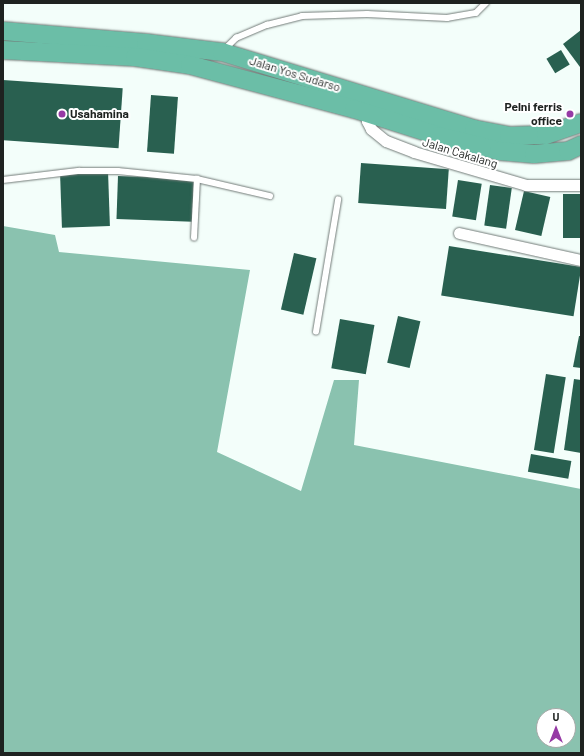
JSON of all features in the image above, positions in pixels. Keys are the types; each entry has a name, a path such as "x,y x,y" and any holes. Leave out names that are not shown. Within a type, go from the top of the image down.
{"highway":[{"name":"Jalan Yos Sudarso","path":"3,31 131,41 222,52 367,105 440,136 499,151 534,154 568,151 581,146"},
{"name":"Jalan Yos Sudarso","path":"3,50 134,57 190,65 509,136 546,135 581,123"}],"street":[{"name":"Jalan Cakalang","path":"367,105 372,129 386,141 414,152 526,185 581,185"},
{"path":"459,232 581,260"}],"lane":[{"path":"222,52 236,38 267,25 302,16 367,14 447,18 476,13 486,3"},
{"path":"3,180 79,170 118,171 197,179 270,196"},
{"path":"194,238 197,179"},
{"path":"316,332 338,200"}],"shaded area":[{"path":"3,226 55,235 59,252 250,270 217,452 301,491 334,380 359,380 354,445 581,489 581,753 3,753"}],"building":[{"path":"581,30 581,66 580,67 563,44"},
{"path":"561,50 570,65 555,73 546,59"},
{"name":"Usahamina","path":"3,80 123,88 119,148 3,140"},
{"path":"151,95 178,97 174,154 147,152"},
{"path":"361,163 449,169 446,209 358,203"},
{"path":"108,171 110,226 62,228 60,173"},
{"path":"118,176 194,179 192,222 116,219"},
{"path":"458,180 482,184 476,220 452,217"},
{"path":"490,185 512,188 506,229 484,226"},
{"path":"524,191 550,197 541,236 515,230"},
{"path":"563,194 581,194 581,238 563,238"},
{"path":"449,246 581,267 574,316 441,295"},
{"path":"294,253 316,258 303,315 281,310"},
{"path":"398,316 420,321 410,368 387,363"},
{"path":"340,319 374,325 366,374 331,368"},
{"path":"579,336 581,336 581,368 573,367"},
{"path":"546,374 566,377 554,453 534,450"},
{"path":"574,379 581,380 581,453 564,450"},
{"path":"531,454 571,461 568,479 528,472"}],"place":[{"name":"Usahamina","path":"62,114"},
{"name":"Pelni ferris office","path":"570,114"}]}
